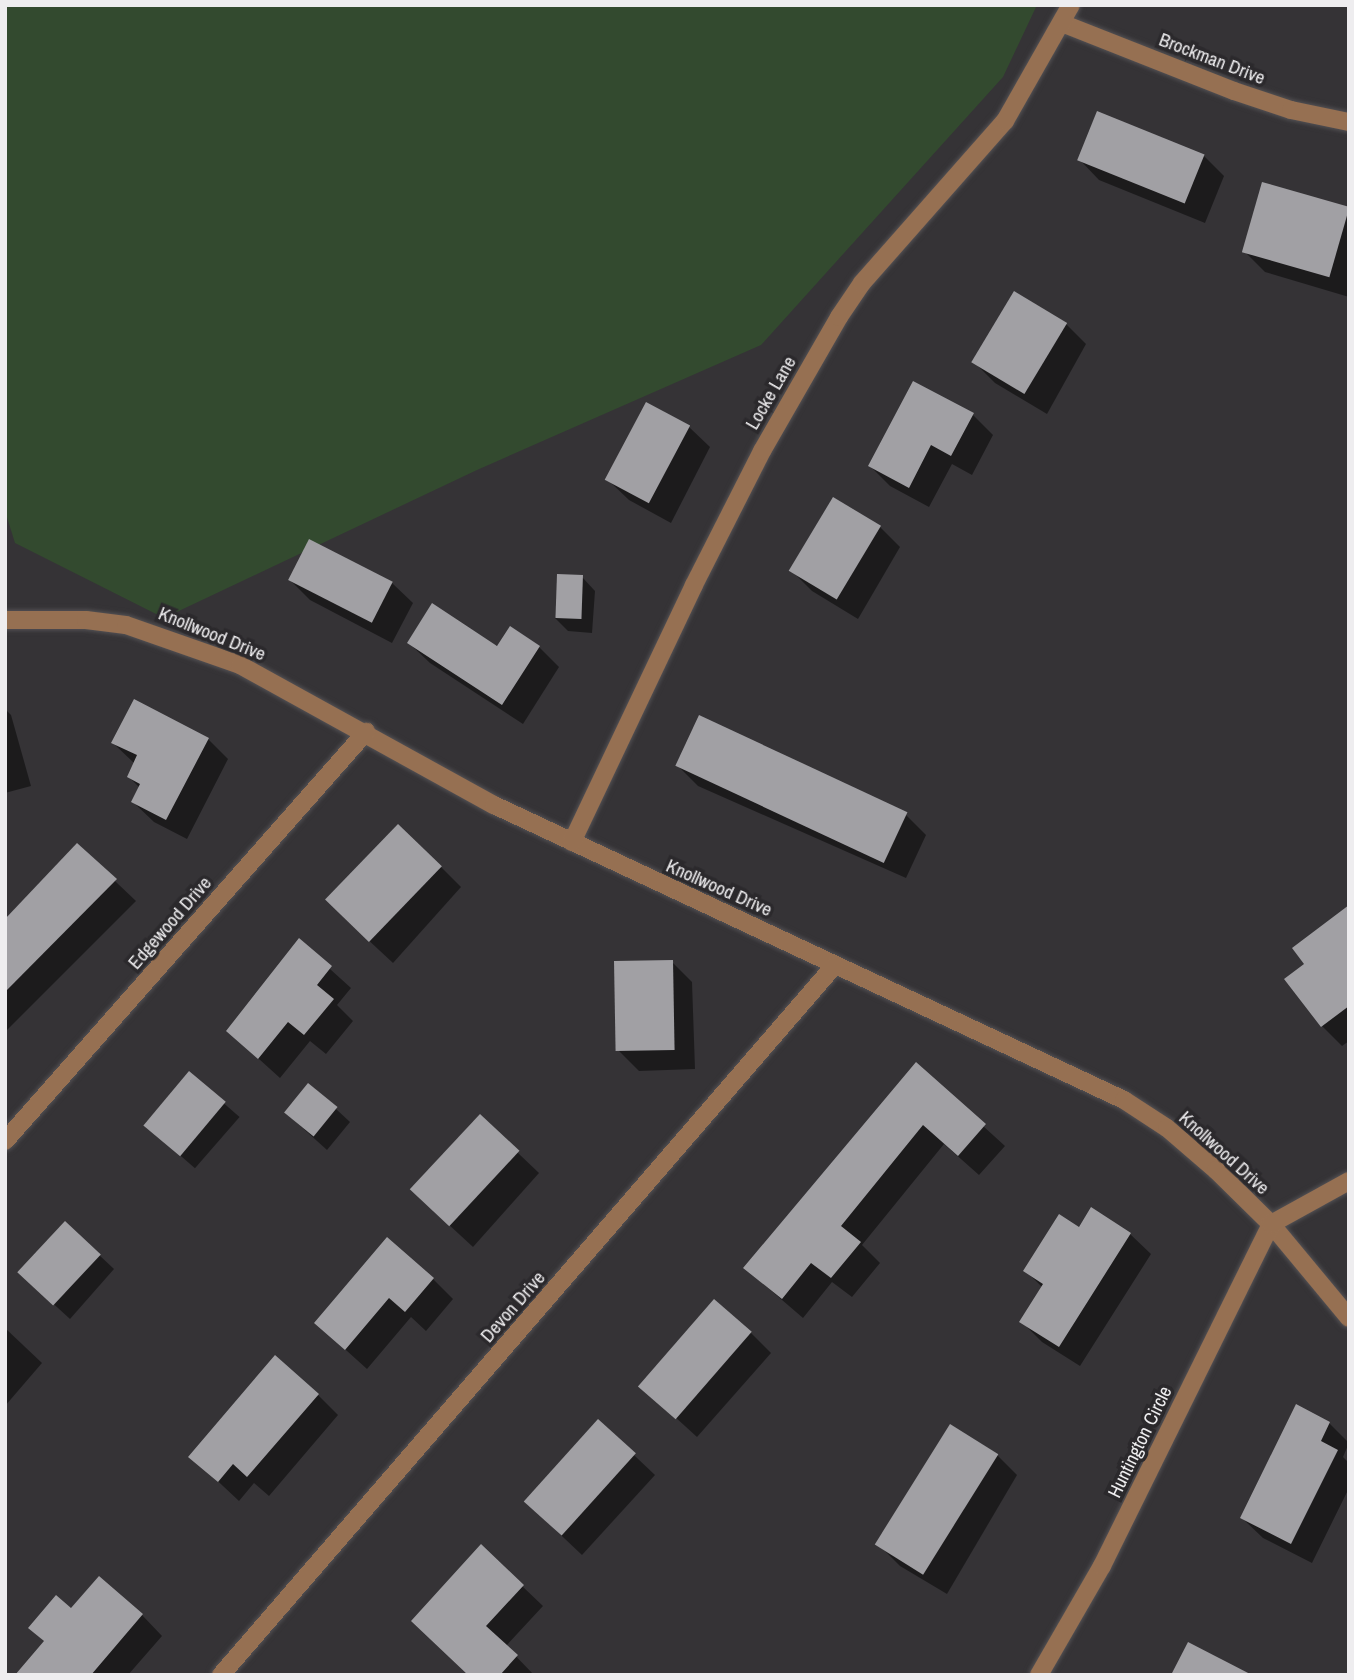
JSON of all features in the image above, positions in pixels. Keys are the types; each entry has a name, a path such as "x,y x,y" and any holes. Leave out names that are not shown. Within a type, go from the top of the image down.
{"street":[{"name":"Locke Lane","path":"572,842 694,585 762,451 839,317 862,283 1004,121 1064,24 1070,5"},
{"name":"Brockman Drive","path":"1064,24 1234,91 1349,122"},
{"name":"Knollwood Drive","path":"5,620 86,620 158,633 240,664 494,805 834,966 1018,1047 1124,1100 1167,1128 1270,1224 1349,1318"},
{"name":"Edgewood Drive","path":"5,1141 366,732"},
{"name":"Devon Drive","path":"221,1675 834,966"},
{"path":"1270,1224 1349,1181"},
{"name":"Huntington Circle","path":"1040,1675 1102,1566 1270,1224"}],"green space":[{"path":"5,5 1037,5 1003,77 761,345 477,470 164,618 15,543 5,511"}],"building":[{"path":"1097,111 1205,154 1185,204 1077,160"},
{"path":"1262,182 1349,207 1329,277 1242,252"},
{"path":"1014,291 1067,323 1024,394 971,362"},
{"path":"913,381 974,413 951,456 931,445 909,488 868,466"},
{"path":"646,402 690,425 649,503 605,480"},
{"path":"833,497 881,526 837,600 789,571"},
{"path":"309,539 393,582 372,623 288,580"},
{"path":"557,574 583,575 581,619 555,618"},
{"path":"432,603 497,646 510,626 540,646 502,705 407,643"},
{"path":"134,699 209,738 166,820 131,802 140,784 127,777 137,755 111,743"},
{"path":"699,715 907,812 884,863 675,766"},
{"path":"398,824 442,866 369,942 325,900"},
{"path":"77,843 117,879 5,992 5,919"},
{"path":"1349,905 1349,1006 1321,1027 1284,979 1304,964 1292,948"},
{"path":"299,938 332,966 317,985 334,999 304,1035 288,1022 258,1059 226,1031"},
{"path":"673,960 675,1050 616,1051 614,961"},
{"path":"916,1062 986,1124 958,1156 923,1125 841,1226 861,1242 831,1278 811,1263 782,1299 743,1268"},
{"path":"189,1071 226,1102 180,1156 143,1125"},
{"path":"308,1083 338,1107 314,1136 284,1113"},
{"path":"480,1114 519,1151 449,1226 410,1189"},
{"path":"1091,1207 1131,1233 1059,1347 1019,1322 1043,1284 1023,1271 1059,1214 1079,1227"},
{"path":"65,1221 101,1254 53,1306 17,1272"},
{"path":"387,1237 434,1278 405,1312 389,1298 345,1350 314,1323"},
{"path":"714,1299 752,1332 676,1419 638,1387"},
{"path":"275,1355 319,1394 247,1477 233,1464 218,1482 188,1457"},
{"path":"1296,1404 1330,1422 1321,1441 1338,1450 1291,1544 1240,1518"},
{"path":"598,1419 636,1453 562,1536 524,1501"},
{"path":"950,1424 998,1454 923,1575 875,1544"},
{"path":"481,1544 524,1585 486,1626 518,1655 500,1675 468,1675 411,1621"},
{"path":"99,1576 143,1614 91,1675 15,1675 44,1641 28,1628 56,1595 71,1608"},
{"path":"1188,1642 1252,1675 1171,1675"}]}
